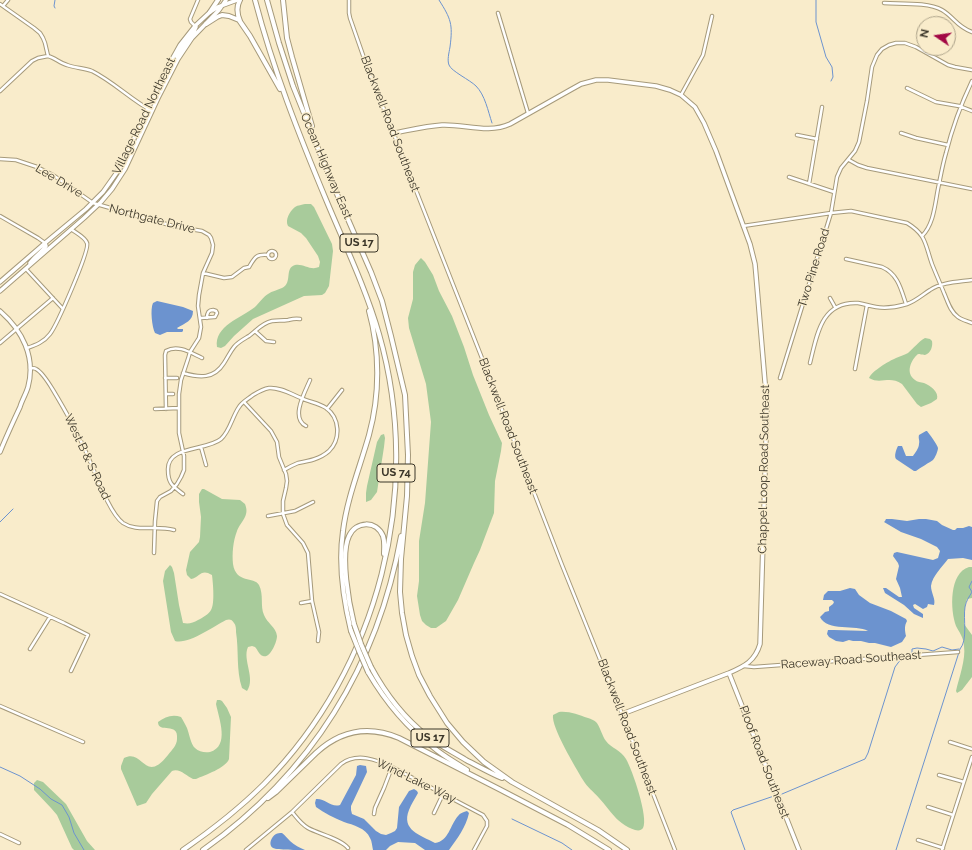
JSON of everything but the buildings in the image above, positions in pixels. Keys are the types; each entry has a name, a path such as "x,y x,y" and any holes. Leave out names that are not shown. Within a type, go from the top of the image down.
{"highway":[{"path":"210,12 218,0"},
{"path":"238,0 238,12 242,24 279,87 295,122"},
{"name":"Ocean Highway East","path":"255,0 264,36 308,158 362,288"},
{"name":"Ocean Highway East","path":"267,0 293,86 330,178 371,272 382,301 390,329 405,395 408,455 407,496"},
{"path":"283,0 287,38 318,145"},
{"path":"206,24 217,17 226,15 236,19 242,24"},
{"name":"US 74","path":"183,850 216,827 250,798 300,743 313,725 336,687 353,655 375,598 389,540 395,496 395,424 384,355 375,321 362,288"},
{"name":"US 17","path":"362,288 371,318 377,357 375,405 370,428 350,497 342,533 341,553 342,589 351,631 368,672 388,702 404,722 442,754 487,782 568,825 609,850"},
{"path":"407,496 401,559 400,592 405,628 416,666 434,704 455,733 484,762 512,782"},
{"name":"US 74","path":"203,850 234,827 282,781 309,749 336,709 353,680 369,647 384,606 403,528 407,496"},
{"name":"US 17","path":"380,578 384,548 382,535 375,526 367,524 360,525 354,528 350,534 346,551 348,592 354,624 371,667 381,685 408,718 422,732 450,750 490,773 512,782 598,830 627,850"},
{"path":"252,811 276,792 327,743 348,733 360,731 377,731 393,735 487,782"}],"street":[{"path":"3,6 8,0"},
{"path":"195,26 190,19 198,0"},
{"path":"173,68 187,45 226,0"},
{"path":"173,68 179,52 195,30 195,26 210,12 238,0"},
{"name":"Blackwell Road Southeast","path":"349,0 351,23 372,81 675,850"},
{"path":"884,3 935,7 946,13 962,27 972,32"},
{"path":"0,4 40,33 45,43 48,56"},
{"path":"498,13 528,113"},
{"path":"681,95 703,55 712,16"},
{"name":"Village Road Northeast","path":"0,282 93,203 106,188 120,168 174,55 195,26"},
{"name":"Two Pine Road","path":"780,378 831,213 838,174 855,151 860,137 873,63 879,52 885,47 896,43 908,44 951,66 972,70"},
{"path":"0,91 32,61 48,56 67,65 94,72 152,111"},
{"name":"Village Road Northeast","path":"0,291 71,229 112,189 124,169 173,68"},
{"name":"Chappel Loop Road Southeast","path":"394,134 443,125 480,129 500,128 510,124 576,86 596,80 608,80 656,86 681,95 692,104 701,116 716,152 752,253 756,275 766,382 760,644 756,653 744,666 622,714"},
{"path":"922,236 931,221 948,145 972,81"},
{"path":"907,88 936,102 961,107 972,112"},
{"path":"810,184 822,107"},
{"path":"901,133 920,140 948,145"},
{"path":"797,135 817,139"},
{"name":"Lee Drive","path":"0,159 16,160 37,167 53,175 93,203"},
{"path":"849,160 867,168 972,189"},
{"path":"789,177 834,192"},
{"name":"Northgate Drive","path":"93,203 173,226 202,231 211,238 213,248 203,273 199,295 198,306 201,327 199,338 190,352 180,389 179,436 183,451 184,470 175,487 160,497 157,501 154,553"},
{"path":"743,226 851,211 901,221 913,227 926,241 931,262 950,308 962,320 972,323"},
{"path":"0,216 45,243 46,246 35,256 24,270 63,309"},
{"path":"27,348 42,342 50,334 57,323 82,263 88,246 85,240 71,229"},
{"path":"203,273 224,278 232,278 244,268 250,267 257,256 268,255"},
{"path":"846,259 887,269 896,278 900,285 906,304"},
{"path":"810,363 825,317 835,307 845,304 859,304 894,308 916,300 930,290 941,285 972,280"},
{"path":"0,343 53,298"},
{"path":"830,298 835,307"},
{"path":"855,369 867,305"},
{"path":"0,311 10,320 21,334 27,348 30,368 29,380 25,394 0,452"},
{"path":"200,318 207,318"},
{"path":"184,373 203,377 209,376 224,364 231,350 237,344 263,324 272,321 295,318 300,319"},
{"path":"255,331 266,341 274,342"},
{"path":"166,409 166,351 175,348 181,349 202,358"},
{"name":"West B & S Road","path":"30,368 35,368 39,371 49,383 69,416 105,495 119,519 132,527 174,530"},
{"path":"165,378 177,378"},
{"path":"306,426 301,422 299,410 310,380"},
{"path":"183,494 171,484 168,478 168,464 170,459 183,451 215,442 224,436 237,410 244,402 261,390 271,388 282,390 302,399 321,405 334,417 337,428 336,440 331,448 319,457 296,464 284,470"},
{"path":"327,409 342,390"},
{"path":"166,394 173,394"},
{"path":"244,402 269,428 277,442 280,460 287,481 283,501 283,514 287,526 303,543 308,553 312,601 319,632 318,641"},
{"path":"155,409 179,408"},
{"path":"201,447 206,465"},
{"path":"268,516 299,510 313,502"},
{"path":"0,594 88,635 71,671"},
{"path":"300,603 312,601"},
{"path":"30,649 50,617"},
{"name":"Raceway Road Southeast","path":"744,666 759,667 958,652"},
{"name":"Ploof Road Southeast","path":"729,673 799,850"},
{"path":"0,706 83,742"},
{"path":"950,742 972,749"},
{"path":"918,840 942,849 972,757"},
{"name":"Wind Lake Way","path":"246,850 292,812 344,761 354,758 364,758 378,761 392,767 486,818 488,822 487,826 474,850"},
{"path":"374,814 374,810 392,767"},
{"path":"939,775 964,782"},
{"path":"434,813 443,794"},
{"path":"928,807 953,815"},
{"path":"292,812 300,822 306,826 342,843 348,848"},
{"path":"0,834 19,843"}],"green space":[{"path":"311,204 314,207 332,244 333,251 329,286 325,293 322,295 304,296 253,319 225,346 221,348 217,347 217,340 224,328 255,307 266,295 285,286 292,267 295,265 301,265 313,268 319,267 320,262 318,256 306,238 287,224 288,216 293,209 296,206"},
{"path":"421,258 433,275 439,291 452,316 473,375 502,443 495,481 494,513 480,550 458,600 446,621 436,628 431,628 422,621 417,596 419,581 419,541 425,503 431,422 426,384 409,328 408,318 413,299 413,272 415,265"},
{"path":"925,338 932,341 931,349 929,353 925,355 918,354 915,357 911,363 910,374 916,381 924,383 932,388 937,394 937,399 921,407 902,384 897,381 877,381 869,378 881,366 908,353"},
{"path":"384,434 384,447 377,492 371,500 366,502 367,486 377,442 381,435"},
{"path":"202,489 222,499 240,500 245,504 246,515 237,531 233,552 233,564 235,570 241,577 257,582 259,585 264,615 275,630 277,636 271,653 266,656 260,655 255,647 248,647 247,658 250,680 247,691 242,688 240,681 236,627 232,621 229,619 226,620 194,638 187,640 175,641 171,632 163,581 165,571 170,565 174,573 183,623 191,623 205,616 211,610 213,603 212,575 205,572 191,579 187,575 186,570 190,552 199,542 200,537 201,517 199,494"},
{"path":"972,567 972,598 967,599 964,624 972,635 972,677 962,690 957,693 956,691 963,663 964,643 956,626 952,602 958,576 962,571"},
{"path":"217,700 222,701 231,717 229,759 227,762 215,771 196,779 193,779 180,771 172,771 146,803 137,806 121,769 124,758 131,756 144,764 154,767 160,763 175,745 177,741 177,734 175,730 161,727 158,722 166,717 172,716 181,717 187,728 192,744 197,749 200,751 210,752 216,749 220,744 222,731 216,704"},
{"path":"559,712 567,712 596,722 606,741 624,756 629,764 642,804 644,823 641,830 633,829 624,825 585,783 565,748 553,721 553,715"},
{"path":"37,780 43,782 66,804 87,841 95,850 74,850 72,848 57,815 34,790 34,783"}],"water":[{"path":"157,301 193,311 192,317 186,323 177,328 183,329 182,332 167,332 160,335 155,333 152,322 152,309 153,303"},
{"path":"926,431 936,444 938,451 933,460 914,471 896,459 896,451 898,446 902,446 906,456 913,456 919,446 919,435"},
{"path":"886,519 907,521 926,519 937,521 953,530 969,526 972,527 972,560 963,558 948,559 932,582 931,589 934,605 928,604 927,607 923,609 915,604 913,605 914,608 923,614 923,618 914,614 904,605 885,593 883,588 886,588 899,597 902,597 896,579 899,566 893,556 894,553 897,552 933,560 938,558 940,551 937,547 921,539 901,532 884,522"},
{"path":"850,588 855,589 859,595 870,603 891,611 906,619 906,636 902,642 891,647 861,641 836,641 829,637 827,634 828,630 868,631 863,629 829,625 820,617 825,612 829,611 829,607 834,602 832,600 823,600 824,595 828,591 840,591"},
{"path":"357,766 366,766 367,772 351,806 352,814 364,819 381,834 386,835 391,833 397,828 399,807 409,791 414,789 418,793 409,810 407,817 408,822 413,831 435,843 440,842 446,836 459,815 467,811 469,813 463,828 449,850 425,850 415,843 398,842 386,850 373,850 371,839 366,832 333,817 316,807 316,799 337,806 340,805 356,775"},
{"path":"282,833 293,844 305,850 283,850 271,847 270,843 274,835"}],"waterway":[{"path":"55,0 55,8"},
{"path":"439,0 449,17 451,27 448,63 453,70 476,86 482,94 492,123"},
{"path":"816,0 816,22 826,57 832,67 833,77 831,81"},
{"path":"0,522 13,509"},
{"path":"896,850 964,640 965,607 972,592 969,587 972,581"},
{"path":"909,654 912,653 912,649 917,648 933,651 942,647 952,650 959,649"},
{"path":"782,794 865,759 895,667 901,659"},
{"path":"0,767 20,776 40,789 51,799 62,805 69,817 74,833 84,850"},
{"path":"745,850 731,812 774,796"},
{"path":"512,819 562,843 572,850"}]}
